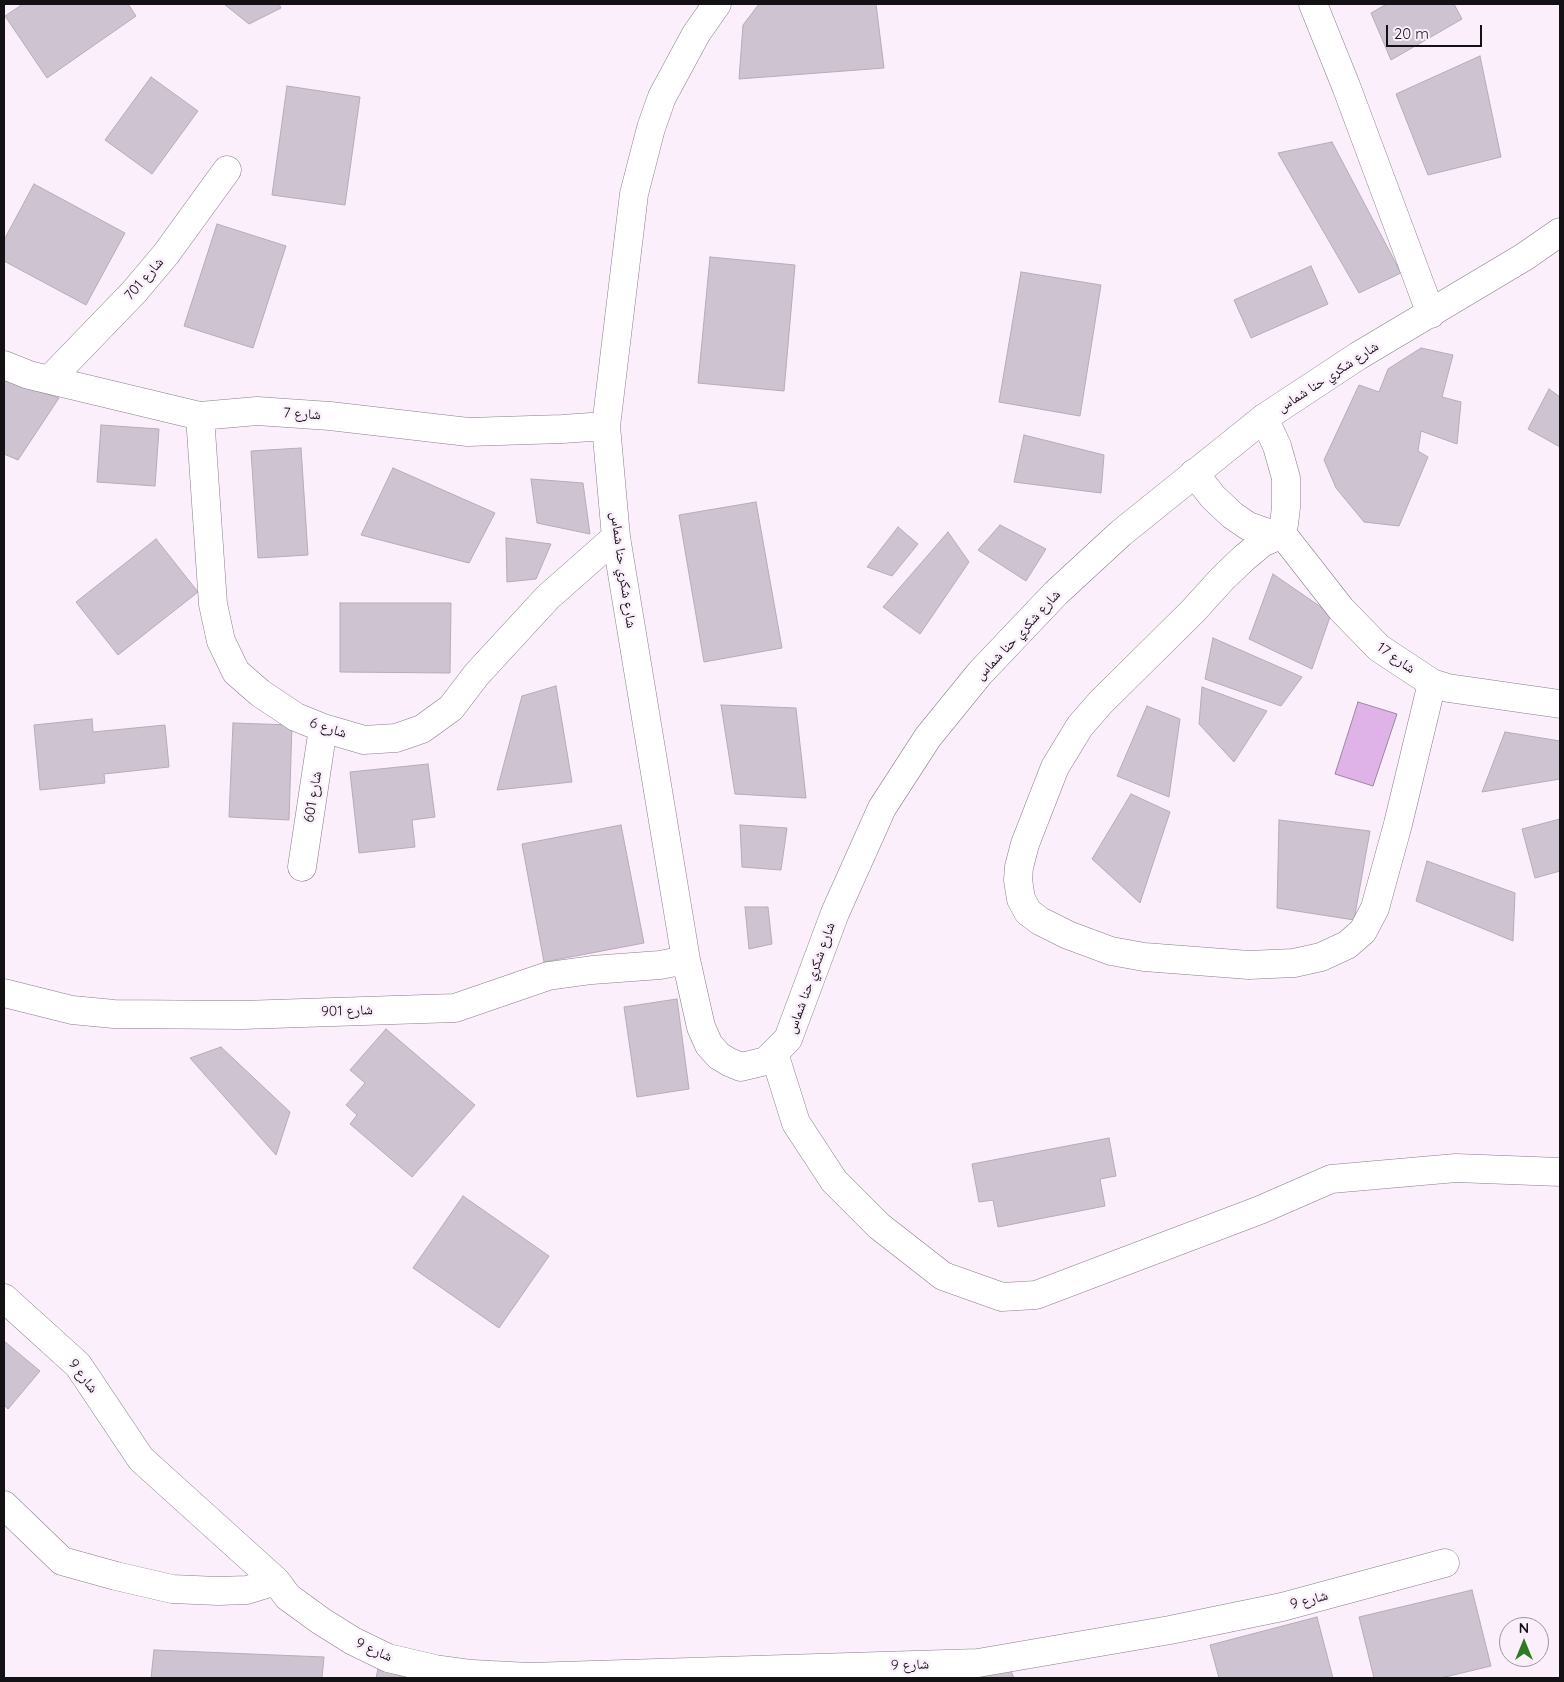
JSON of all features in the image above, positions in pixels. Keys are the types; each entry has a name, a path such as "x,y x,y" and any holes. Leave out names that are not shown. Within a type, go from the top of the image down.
{"street":[{"name":"شارع شكري حنا شماس","path":"716,4 696,34 662,97 648,138 634,194 606,426 616,537 686,960 701,1027 708,1045 724,1059 741,1067 766,1061 788,1039 835,913 882,808 928,737 980,673 1056,593 1120,533 1264,418 1358,356 1524,257 1560,232"},
{"path":"1313,4 1346,86 1431,314"},
{"name":"شارع 701","path":"50,379 134,292 166,254 227,170"},
{"name":"شارع 7","path":"4,366 29,374 200,416 256,411 330,416 468,432 562,430 606,426"},
{"name":"شارع 6","path":"200,416 213,604 221,641 236,672 260,693 296,717 323,728 364,740 396,738 422,729 450,708 477,674 548,597 616,537"},
{"path":"1264,418 1277,446 1286,478 1286,507 1281,532 1262,543 1223,578 1194,612 1101,702 1080,726 1055,767 1019,866 1018,880 1021,899 1028,912 1040,921 1068,935 1111,951 1144,957 1249,965 1294,963 1321,957 1346,945 1362,931 1374,908 1398,824 1432,683"},
{"path":"1194,473 1213,497 1232,515 1248,526 1271,534 1281,532"},
{"name":"شارع 17","path":"1281,532 1341,609 1378,648 1432,683 1448,688 1560,704"},
{"name":"شارع 601","path":"302,866 323,728"},
{"name":"شارع 901","path":"4,993 72,1010 114,1014 242,1015 455,1008 548,976 592,970 660,965 686,960"},
{"path":"774,1053 796,1123 834,1181 878,1226 944,1276 1002,1297 1036,1295 1260,1210 1331,1179 1456,1168 1560,1172"},
{"name":"شارع 9","path":"4,1298 78,1366 141,1459 276,1581 288,1597 353,1641 388,1658 435,1669 472,1674 529,1677 978,1663 1170,1630 1282,1607 1445,1564"},
{"path":"4,1505 62,1561 106,1574 172,1588 218,1591 247,1590 276,1581"}],"shaded area":[{"path":"1358,702 1397,714 1373,786 1335,774"}],"building":[{"path":"23,4 128,4 136,16 47,78 5,16"},
{"path":"224,4 279,4 281,8 249,24"},
{"path":"759,4 876,4 884,68 739,79 743,25"},
{"path":"1387,4 1454,4 1462,19 1391,60 1371,13"},
{"path":"1480,56 1501,157 1428,175 1396,94"},
{"path":"151,77 198,111 152,174 105,140"},
{"path":"287,86 360,97 345,205 272,195"},
{"path":"1332,142 1401,273 1359,293 1278,153"},
{"path":"34,184 125,233 86,305 4,261 4,240"},
{"path":"217,224 286,246 253,348 184,326"},
{"path":"710,257 795,265 784,391 698,383"},
{"path":"1311,266 1328,304 1251,338 1234,300"},
{"path":"1021,272 1101,285 1080,416 999,402"},
{"path":"1421,348 1453,355 1442,397 1461,402 1457,444 1421,431 1418,451 1428,457 1399,526 1364,522 1336,488 1324,460 1359,385 1379,392 1388,369"},
{"path":"4,380 59,398 18,460 4,454"},
{"path":"1549,389 1560,397 1560,447 1528,429"},
{"path":"101,425 159,429 155,486 97,482"},
{"path":"1024,435 1104,455 1101,493 1014,482"},
{"path":"301,448 308,555 258,558 251,451"},
{"path":"393,468 495,513 469,563 361,535"},
{"path":"531,479 583,483 590,534 537,523"},
{"path":"756,502 782,648 704,662 679,515"},
{"path":"1000,525 1046,549 1026,581 978,550"},
{"path":"898,527 918,544 892,576 867,567"},
{"path":"948,532 969,562 920,634 883,607"},
{"path":"506,538 551,544 536,579 507,582"},
{"path":"156,539 198,592 118,655 76,602"},
{"path":"1273,574 1331,614 1312,669 1249,639"},
{"path":"340,603 451,603 450,673 340,672"},
{"path":"1213,638 1302,677 1281,706 1205,679"},
{"path":"556,686 572,782 497,790 522,696"},
{"path":"1202,687 1267,711 1234,762 1199,724"},
{"path":"721,705 796,708 806,798 735,794"},
{"path":"1147,706 1180,719 1169,797 1117,776"},
{"path":"92,719 93,732 165,725 169,767 104,774 105,783 40,790 34,725"},
{"path":"233,723 292,725 289,820 229,817"},
{"path":"1505,732 1560,741 1560,779 1482,792"},
{"path":"428,764 435,817 412,820 415,847 359,853 350,772"},
{"path":"1131,794 1170,812 1140,903 1092,859"},
{"path":"1560,819 1560,871 1535,878 1522,829"},
{"path":"1279,820 1370,831 1354,920 1277,908"},
{"path":"621,825 644,943 544,962 522,844"},
{"path":"740,825 787,828 781,870 742,867"},
{"path":"1427,861 1515,893 1513,941 1416,901"},
{"path":"745,907 768,907 772,944 749,949"},
{"path":"677,999 689,1089 637,1097 624,1007"},
{"path":"386,1029 475,1105 412,1177 350,1124 357,1115 346,1105 365,1083 350,1070"},
{"path":"221,1047 290,1112 276,1155 190,1058"},
{"path":"1109,1138 1116,1176 1100,1179 1105,1206 998,1227 993,1200 979,1202 972,1164"},
{"path":"463,1196 549,1256 499,1328 413,1268"},
{"path":"4,1341 40,1371 8,1409 4,1405"},
{"path":"1472,1590 1491,1666 1441,1678 1374,1678 1359,1617"},
{"path":"1317,1617 1333,1678 1219,1678 1210,1645"},
{"path":"154,1650 324,1657 322,1678 151,1678"},
{"path":"378,1669 407,1678 376,1678"},
{"path":"1011,1671 1014,1678 933,1678"}]}
